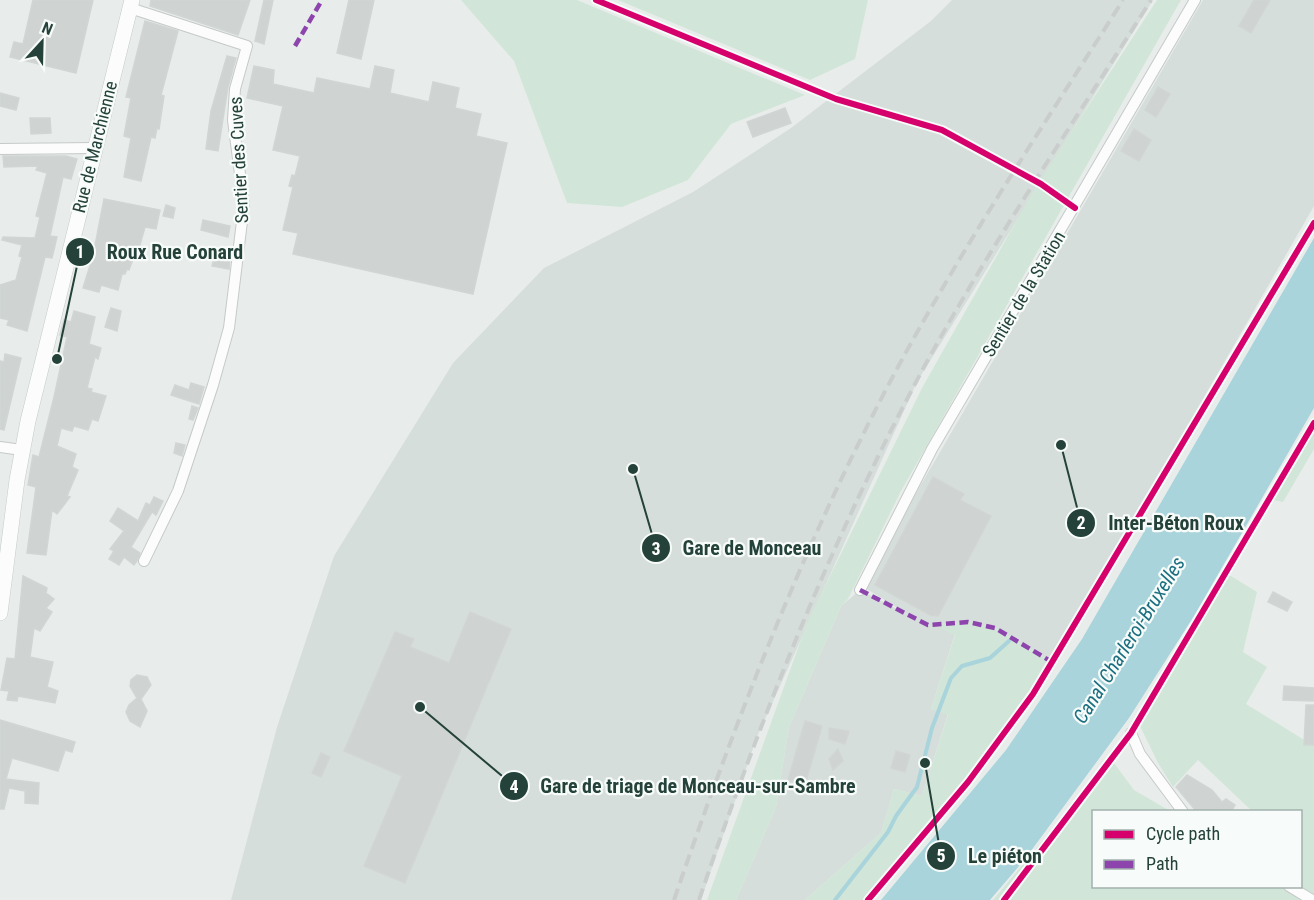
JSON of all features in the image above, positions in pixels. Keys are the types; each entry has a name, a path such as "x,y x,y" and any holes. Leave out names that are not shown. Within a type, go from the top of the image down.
{"main road":[{"name":"Rue de Marchienne","path":"0,613 22,450 131,4"}],"street":[{"name":"Sentier de la Station","path":"860,590 932,449 1195,0"},
{"name":"Sentier des Cuves","path":"131,4 247,46 234,89 233,120 244,205 229,328 178,491 144,561"},
{"path":"0,149 94,148"},
{"path":"0,447 22,450"},
{"path":"1131,733 1140,754 1182,810"},
{"path":"1292,888 1312,900"}],"shaded area":[{"path":"952,0 1153,0 917,382 757,737 701,900 231,900 277,727 334,556 453,363 544,268 693,192 791,128 931,21"},
{"path":"1203,0 1314,0 1314,206 1052,662 995,628 935,624 955,634 931,709 948,714 922,796 894,789 881,833 805,900 736,900 776,807 789,727 841,606 860,590 907,614 862,586"}],"green space":[{"path":"461,0 577,0 805,95 731,124 688,180 622,207 567,203 514,61"},
{"path":"618,0 868,0 855,59 810,80"},
{"path":"1157,0 1181,0 901,491 848,599 841,606 789,727 776,807 736,900 707,900 807,623 922,388 1035,188"},
{"path":"1314,422 1314,449 1283,502 1269,499"},
{"path":"1226,573 1257,592 1243,652 1267,667 1246,704 1314,746 1314,900 1294,888 1302,888 1302,810 1251,810 1198,760 1173,787 1158,763 1138,722"},
{"path":"968,622 995,628 1052,662 935,822 868,900 805,900 881,833 894,789 922,796 948,715 931,709 955,635 933,624"},
{"path":"1111,759 1134,790 1168,810 1092,810 1092,888 1287,888 1305,900 993,900"}],"water":[{"name":"Canal Charleroi-Bruxelles","path":"1314,238 1314,408 1194,616 1129,718 1025,859 990,900 881,900 1006,750 1082,639"}],"building":[{"path":"33,0 93,0 76,73 10,57 14,42 23,44"},
{"path":"151,0 250,0 238,35 150,6"},
{"path":"264,0 273,0 264,44 255,41"},
{"path":"349,0 374,0 361,59 337,53"},
{"path":"1254,0 1270,0 1251,33 1239,26"},
{"path":"145,21 178,31 161,95 164,96 159,129 157,128 155,138 151,137 141,181 124,177 131,138 124,136 131,98 126,97"},
{"path":"227,56 236,58 228,87 218,151 206,149 211,111"},
{"path":"254,66 274,70 273,84 314,93 317,78 370,89 375,66 394,70 390,93 429,102 433,82 459,88 455,108 481,114 476,136 507,143 473,294 293,254 298,233 283,230 293,187 289,186 292,175 295,176 300,156 273,150 283,106 247,98"},
{"path":"1158,87 1170,94 1156,117 1145,110"},
{"path":"0,93 19,98 16,110 0,106"},
{"path":"785,108 791,123 753,137 747,122"},
{"path":"30,118 50,118 51,133 31,134"},
{"path":"1134,129 1151,140 1139,161 1121,151"},
{"path":"3,156 66,156 77,159 71,179 63,177 50,236 57,237 52,258 45,257 27,331 7,325 9,320 0,318 0,285 16,280 22,257 19,256 22,245 2,240 3,237 35,238 40,217 36,216 47,173 36,170 38,166 4,167"},
{"path":"104,199 160,210 156,229 145,227 138,252 136,251 129,270 127,269 125,274 122,274 118,290 101,285 99,292 83,288 93,256"},
{"path":"166,205 175,208 173,218 163,216"},
{"path":"203,220 230,226 228,237 201,230"},
{"path":"230,255 229,269 212,266 215,256"},
{"path":"111,308 121,311 117,331 105,327"},
{"path":"74,311 95,317 89,344 101,348 98,359 95,357 87,388 92,389 91,392 106,396 98,421 92,419 88,430 74,426 72,431 61,428 57,446 76,454 72,467 78,470 67,496 70,497 57,514 52,510 46,555 27,553 36,487 28,485 33,455 39,457 54,397 67,337 60,335 64,320 71,322"},
{"path":"5,354 21,358 4,430 0,429 0,361 4,362"},
{"path":"191,383 204,387 199,404 171,395 175,385 189,390"},
{"path":"192,406 198,408 193,420 189,419"},
{"path":"176,443 185,445 182,456 174,453"},
{"path":"933,477 964,494 960,500 991,516 938,616 930,615 875,585"},
{"path":"154,497 163,501 156,515 152,512 131,547 140,553 137,561 134,565 124,557 119,565 109,559 114,551 110,549 124,531 110,521 118,508 138,521 146,503 150,505"},
{"path":"23,576 47,588 46,593 54,599 46,608 52,612 40,631 34,628 30,657 53,662 47,687 58,691 55,703 18,696 17,701 7,700 9,691 1,690 7,658 15,659"},
{"path":"1273,592 1292,602 1287,611 1268,602"},
{"path":"470,612 511,629 405,883 364,866 402,776 344,751 395,632 414,639 410,647 449,663"},
{"path":"137,675 147,677 151,685 141,699 147,711 140,727 130,721 126,712 129,705 137,698 130,686 131,680"},
{"path":"1284,686 1314,688 1314,701 1283,700"},
{"path":"1306,705 1314,705 1314,745 1304,745"},
{"path":"0,720 75,742 72,752 65,750 58,771 12,758 6,779 39,783 38,804 25,803 25,791 9,788 4,809 0,809"},
{"path":"805,721 822,726 805,785 788,780"},
{"path":"829,728 849,731 845,744 829,739"},
{"path":"838,749 843,761 833,770 829,759"},
{"path":"896,751 910,755 905,772 891,768"},
{"path":"321,753 330,757 321,777 312,773"},
{"path":"1187,775 1212,790 1222,802 1226,799 1235,805 1232,810 1195,810 1176,787"}],"waterway":[{"path":"835,900 888,832 896,816 917,787 932,728 951,678 962,666 990,658 1009,641"}],"railway":[{"path":"674,900 724,760 778,622 870,420 957,264 1123,0"},
{"path":"699,900 747,764 800,629 890,431 950,320 1034,182 1151,0"}],"marked path":[{"path":"295,46 322,0"},
{"path":"860,590 928,625 968,622 995,628 1052,662"}],"cycle path":[{"path":"596,0 836,99 942,130 1041,184 1075,208"},
{"path":"868,900 968,782 1033,694 1314,223"},
{"path":"1004,900 1131,733 1314,423"}],"place":[{"name":"Roux Rue Conard","path":"57,359"},
{"name":"Inter-Béton Roux","path":"1061,445"},
{"name":"Gare de Monceau","path":"633,469"},
{"name":"Gare de triage de Monceau-sur-Sambre","path":"420,707"},
{"name":"Le piéton","path":"925,763"}]}
